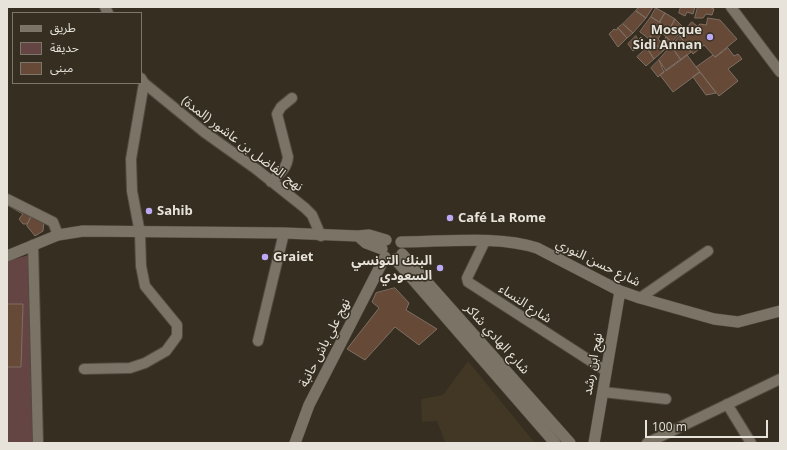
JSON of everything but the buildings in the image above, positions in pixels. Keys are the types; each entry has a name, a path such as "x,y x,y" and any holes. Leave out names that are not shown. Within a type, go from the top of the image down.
{"street":[{"path":"731,7 780,72"},
{"name":"نهج الفاضل بن عاشور (المدة)","path":"142,80 204,132 305,208 312,215 321,236"},
{"path":"84,369 130,368 166,351 177,336 177,325 145,286 141,266 140,232 132,190 130,159 141,84"},
{"path":"271,182 286,168 287,164 288,157 277,114 280,107 292,98"},
{"path":"7,199 53,222 58,235"},
{"name":"شارع حسن النوري","path":"7,256 58,235 83,231 284,233 321,236 369,235 390,252 396,238 401,242 485,241 512,243 537,248 620,291 640,298 729,322 747,321 780,311"},
{"path":"258,341 284,233"},
{"name":"شارع النساء","path":"485,241 467,278 468,282 606,371"},
{"path":"390,252 403,246 401,242"},
{"path":"33,245 38,443"},
{"path":"640,298 708,251"},
{"name":"نهج علي باش حانبة","path":"295,443 309,405 390,252"},
{"name":"شارع الهادي شاكر","path":"390,252 555,443"},
{"name":"شارع الهادي شاكر","path":"390,252 570,443"},
{"name":"نهج ابن رشد","path":"594,443 620,291"},
{"path":"647,443 780,379"},
{"path":"603,392 666,399"},
{"path":"727,404 750,443"}],"shaded area":[{"path":"468,361 535,443 445,442 437,421 422,422 421,399 443,395"}],"green space":[{"path":"29,255 34,443 7,443 7,261"}],"place":[{"name":"Mosque Sidi Annan","path":"710,37"},
{"name":"Sahib","path":"149,211"},
{"name":"Café La Rome","path":"450,218"},
{"name":"Graiet","path":"265,257"},
{"name":"البنك التونسي السعودي","path":"440,268"}]}
